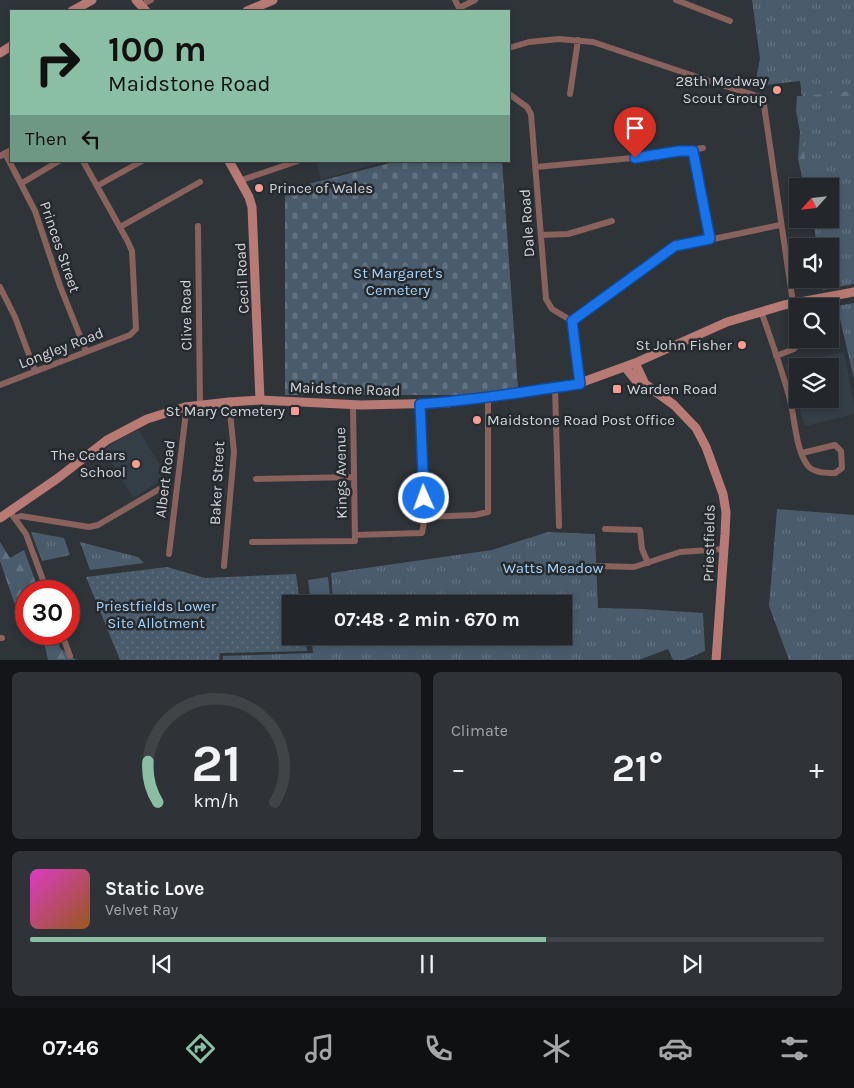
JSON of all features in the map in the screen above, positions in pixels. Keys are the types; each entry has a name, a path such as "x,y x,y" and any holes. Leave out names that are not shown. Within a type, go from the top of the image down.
{"main road":[{"path":"74,10 92,0"},
{"path":"249,10 273,0"},
{"name":"Cecil Road","path":"230,162 250,199 252,209 260,400"},
{"name":"Maidstone Road","path":"820,298 854,292"},
{"name":"Maidstone Road","path":"0,518 12,514 107,440 147,420 185,407 260,400 353,405 420,404 580,384 635,363 727,322 789,304"},
{"name":"Priestfields","path":"635,363 642,381 686,416 704,441 723,497 726,512 716,660"},
{"name":"Priestfields","path":"625,367 642,387 649,392 654,392"}],"street":[{"path":"141,6 150,0"},
{"path":"455,0 460,10 476,0"},
{"path":"676,0 730,21"},
{"path":"510,48 559,38 593,42 718,84 756,94 763,99 791,298"},
{"path":"570,94 578,40"},
{"name":"Dale Road","path":"510,95 529,110 531,115 546,299 552,309 572,321"},
{"path":"536,167 693,151 703,148"},
{"path":"693,151 710,239"},
{"name":"Princes Street","path":"10,162 38,217 60,286 86,351"},
{"path":"22,182 57,162"},
{"path":"84,162 120,227 200,182"},
{"path":"97,186 140,162"},
{"path":"239,181 295,162"},
{"path":"541,235 568,234 612,221"},
{"path":"580,384 572,321 675,246 780,225"},
{"name":"Clive Road","path":"198,226 200,405"},
{"name":"Longley Road","path":"0,385 130,335 136,330 133,258 129,243 120,227"},
{"path":"0,287 15,318 35,371"},
{"path":"761,311 790,398 795,430 802,453 808,465 814,470 833,473 838,472 842,468 841,451 835,445 802,453"},
{"path":"776,356 794,348"},
{"path":"554,387 559,526"},
{"path":"424,517 475,515 488,512 488,397"},
{"name":"Baker Street","path":"224,566 234,452 229,402"},
{"path":"252,542 422,533 424,517 420,404"},
{"name":"Kings Avenue","path":"353,405 355,538"},
{"name":"Albert Road","path":"169,554 186,412 185,407"},
{"path":"256,479 354,477"},
{"path":"12,514 89,526 98,525 168,484"},
{"path":"12,514 26,534 43,580"},
{"path":"605,529 640,530 642,549 648,563"},
{"path":"598,566 626,567 648,563 680,552 724,549"},
{"path":"66,645 70,656"}],"shaded area":[{"path":"315,162 385,162 321,179"},
{"path":"844,352 854,403 854,414 805,426 799,408 839,408 839,358 814,358"},
{"path":"789,363 789,376 785,364"},
{"name":"The Cedars School","path":"139,430 167,477 133,498 104,450 119,439"}],"green space":[{"path":"752,0 854,0 854,91 802,96 800,81 755,86 760,58"},
{"path":"854,89 854,108 815,178 802,178 798,159 800,132 796,111 797,96 802,96 801,90"},
{"path":"854,95 854,284 839,287 839,238 816,238 814,228 839,228 839,178 808,178 797,102"},
{"name":"St Margaret's Cemetery","path":"394,162 502,162 518,389 468,395 285,395 285,190"},
{"path":"854,303 854,379 839,315 839,306"},
{"path":"777,509 854,515 854,660 789,660 769,606"},
{"path":"31,532 64,538 70,555 42,561"},
{"name":"Watts Meadow","path":"548,532 595,534 598,608 703,613 705,651 684,660 673,660 668,649 639,660 223,660 223,656 313,653 312,645 572,645 572,595 332,595 331,573 492,550"},
{"path":"0,542 10,558 24,550 35,580 15,580 15,605 0,561"},
{"path":"80,542 138,557 144,563 90,570"},
{"name":"Priestfields Lower Site Allotment","path":"167,567 205,578 296,574 299,595 282,595 282,645 306,645 307,651 220,653 219,660 120,660 86,577"},
{"path":"328,577 330,595 310,595 308,580"},
{"path":"45,645 59,645 60,648 76,660 48,660"}],"place":[{"name":"28th Medway Scout Group","path":"777,90"},
{"name":"Prince of Wales","path":"259,188"},
{"name":"St John Fisher","path":"742,345"},
{"name":"Warden Road","path":"617,389"},
{"name":"St Mary Cemetery","path":"295,411"},
{"name":"Maidstone Road Post Office","path":"477,420"},
{"name":"The Cedars School","path":"136,464"}],"route":[{"path":"424,498 420,404 447,403 580,384 572,321 675,246 710,239 693,151 679,151 635,158"}]}
